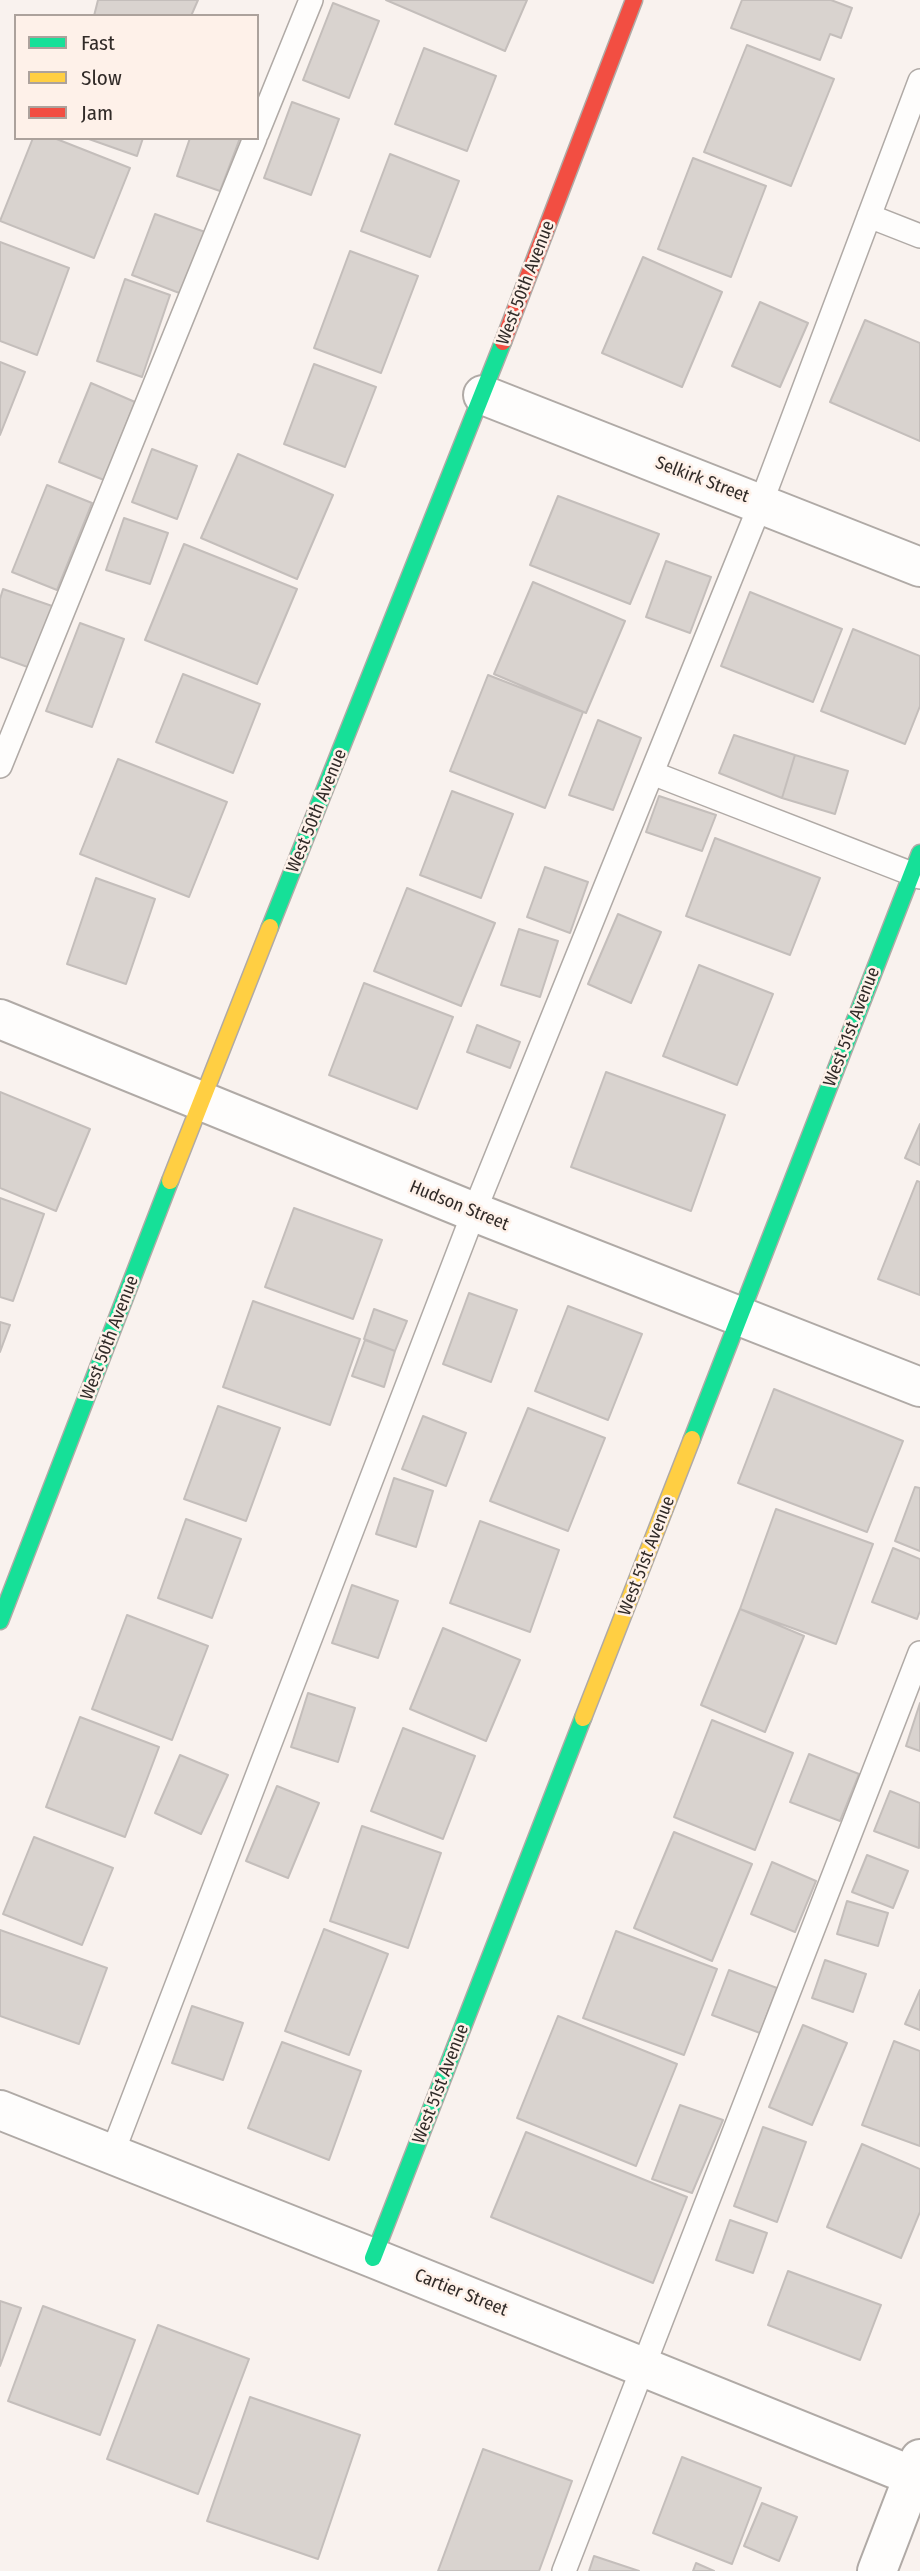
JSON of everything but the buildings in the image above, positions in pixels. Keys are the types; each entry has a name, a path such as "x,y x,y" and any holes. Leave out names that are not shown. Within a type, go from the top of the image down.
{"street":[{"name":"West 50th Avenue","path":"0,1621 201,1100 483,395 634,0"},
{"name":"Selkirk Street","path":"483,395 920,567"},
{"name":"West 51st Avenue","path":"373,2258 917,868"},
{"name":"Hudson Street","path":"0,1019 474,1212 920,1387"},
{"name":"Cartier Street","path":"0,2110 642,2367 918,2472"},
{"path":"877,2571 918,2472"}],"lane":[{"path":"259,128 311,0"},
{"path":"112,2154 474,1212 761,503 920,81"},
{"path":"0,766 254,140"},
{"path":"869,216 920,236"},
{"path":"652,773 917,868"},
{"path":"564,2571 920,1653"}],"traffic: fast":[{"path":"270,927 503,342"},
{"path":"692,1439 920,853"},
{"path":"0,1621 170,1181"},
{"path":"373,2258 583,1718"}],"traffic: slow":[{"path":"170,1181 270,927"},
{"path":"583,1718 692,1439"}],"traffic: jam":[{"path":"503,342 634,0"}]}
